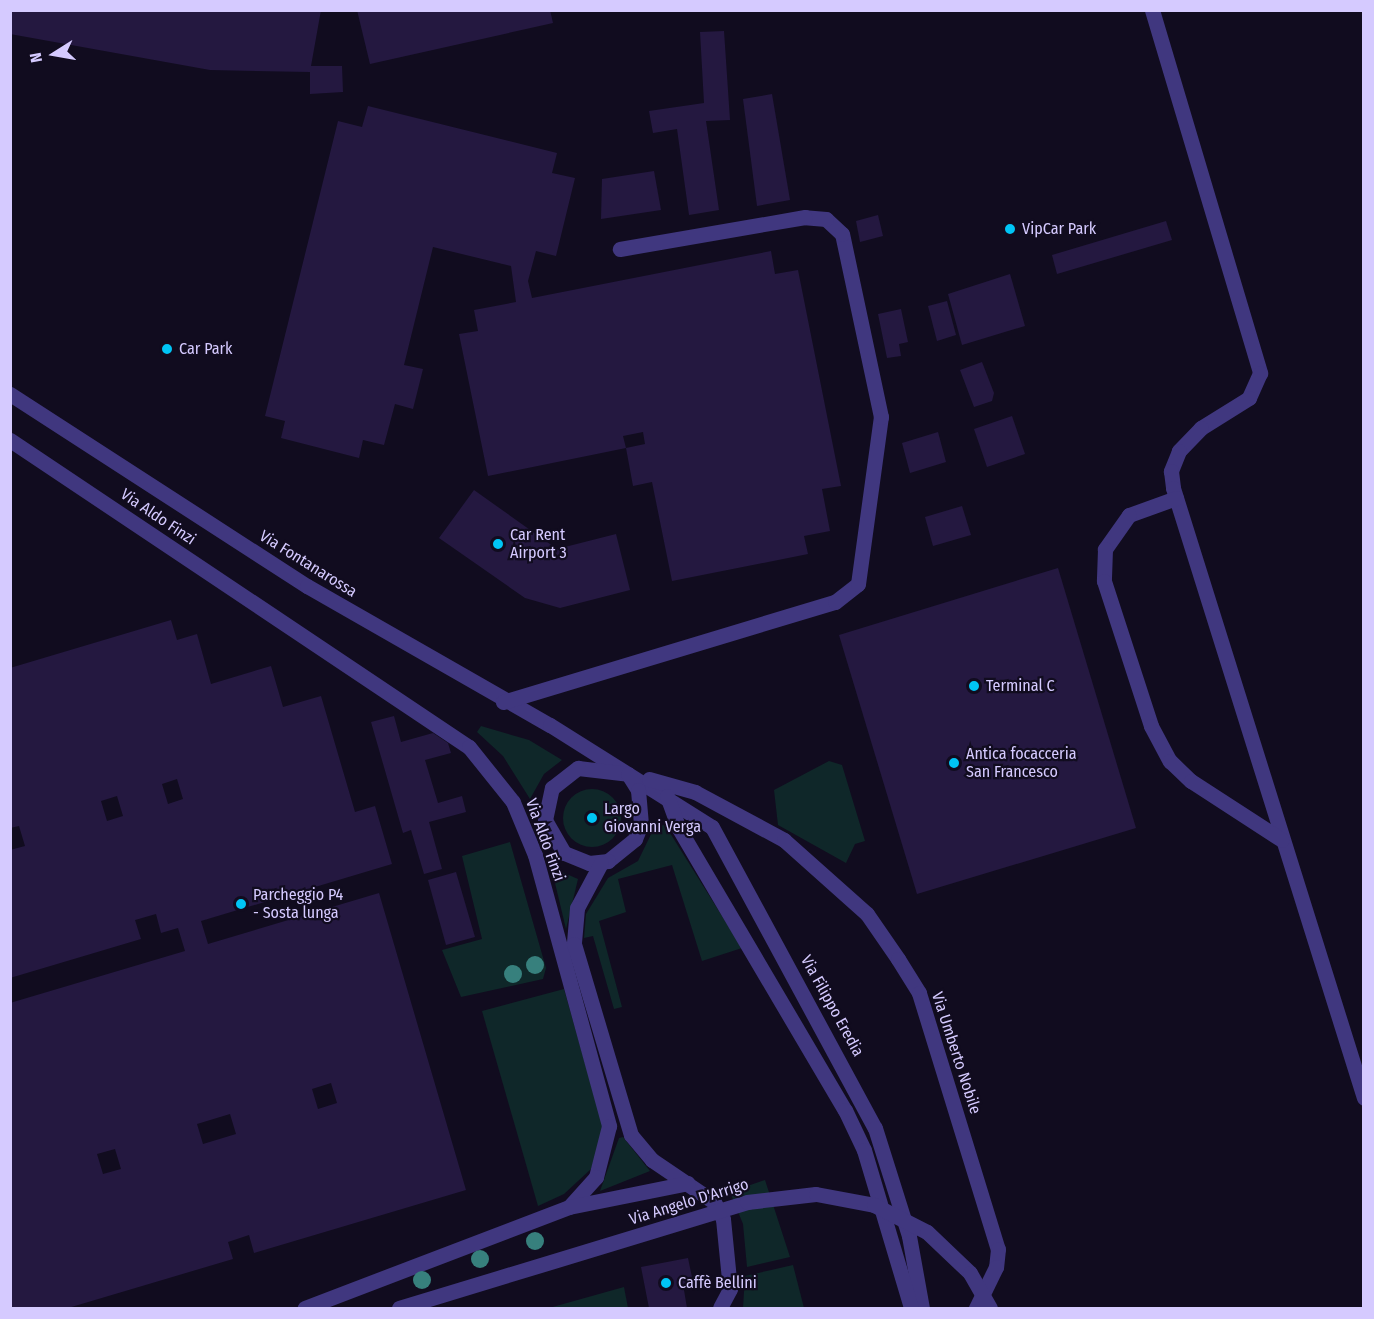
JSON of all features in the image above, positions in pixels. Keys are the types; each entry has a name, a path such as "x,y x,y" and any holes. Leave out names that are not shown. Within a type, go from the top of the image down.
{"street":[{"path":"1152,10 1260,373 1249,398 1201,428 1179,451 1171,471 1176,498 1364,1098"},
{"path":"503,702 835,602 858,584 881,417 842,234 826,219 805,217 620,249"},
{"name":"Via Fontanarossa","path":"10,394 307,586 628,774"},
{"name":"Via Aldo Finzi","path":"10,440 469,747 513,802 527,833 545,888 610,1134 596,1177 570,1208 305,1308"},
{"path":"1176,498 1128,515 1105,549 1104,581 1151,726 1170,761 1191,781 1282,840"},
{"path":"527,833 552,842 574,859 601,863 626,850 641,824 638,790 628,774 578,768 561,778 545,806 552,842 545,888"},
{"name":"Via Filippo Eredia","path":"628,774 667,795 712,827 849,1074 898,1193 922,1308"},
{"name":"Via Umberto Nobile","path":"628,774 695,792 761,825 867,914 898,959 919,993 998,1250 996,1266 976,1308"},
{"path":"667,795 678,827 845,1110 867,1160 911,1308"},
{"name":"Via Aldo Finzi","path":"601,863 577,908 573,934 627,1125 652,1160 714,1202 723,1219 734,1308"},
{"path":"570,1208 688,1183"},
{"name":"Via Angelo D'Arrigo","path":"399,1308 684,1222 787,1196 816,1194 874,1205 919,1227 950,1251 990,1308"},
{"path":"720,1308 730,1289"}],"green space":[{"path":"481,726 529,740 562,760 544,774 530,799 503,756 477,732"},
{"path":"829,761 842,765 865,841 855,844 846,863 778,825 774,790"},
{"path":"586,789 598,789 613,797 621,812 621,824 613,839 598,847 586,847 571,839 563,824 563,812 571,797"},
{"path":"665,825 742,948 702,961 672,865 618,879 626,912 599,921 622,1007 614,1009 593,936 584,938 586,914 608,878 638,861 655,826"},
{"path":"510,842 546,968 543,979 461,997 442,950 482,939 462,856"},
{"path":"555,869 578,879 566,929 555,883"},
{"path":"564,989 604,1130 591,1169 564,1194 538,1206 482,1011"},
{"path":"623,1137 650,1171 600,1191 619,1138"},
{"path":"765,1180 790,1257 747,1267 743,1224 730,1192"},
{"path":"793,1265 804,1308 743,1308 745,1276"},
{"path":"624,1287 628,1308 549,1308"}],"building":[{"path":"10,10 321,10 311,66 342,66 343,92 310,94 310,72 210,70 10,34"},
{"path":"357,10 550,10 553,23 370,64"},
{"path":"724,31 730,120 706,121 719,210 689,215 677,129 653,133 649,111 704,103 700,32"},
{"path":"772,94 790,200 757,206 743,99"},
{"path":"368,106 557,153 552,173 575,178 556,256 536,251 528,281 532,298 771,251 775,274 798,270 841,486 822,489 830,531 804,536 808,554 672,581 652,482 633,486 626,448 488,476 459,334 478,331 474,310 516,302 511,266 433,247 404,365 423,369 413,409 395,404 384,445 363,440 359,458 281,438 285,421 265,416 338,121 362,127","holes":["643,432 645,444 626,448 623,436"]},
{"path":"654,171 661,210 601,219 602,179"},
{"path":"878,215 883,236 860,242 856,221"},
{"path":"1166,221 1172,240 1057,274 1052,255"},
{"path":"1010,274 1025,326 962,345 948,294"},
{"path":"947,301 956,335 937,341 928,306"},
{"path":"901,309 908,342 899,344 901,356 887,358 878,314"},
{"path":"982,362 994,393 992,401 974,407 960,370"},
{"path":"1012,416 1025,454 987,467 974,429"},
{"path":"938,432 946,462 910,473 902,443"},
{"name":"Car Rent Airport 3","path":"474,490 557,549 616,534 630,590 560,608 525,598 439,538"},
{"path":"962,506 971,535 933,546 925,517"},
{"name":"Terminal C","path":"1058,568 1136,828 917,894 839,635"},
{"name":"Parcheggio P4 - Sosta lunga","path":"171,620 177,640 197,634 211,684 271,666 283,707 321,696 355,812 375,806 392,864 201,921 208,944 379,893 466,1190 254,1253 249,1235 228,1242 233,1259 68,1308 10,1308 10,1003 185,951 178,928 161,933 156,914 135,920 141,939 10,978 10,850 25,846 19,826 10,828 10,668","holes":["177,779 183,799 168,804 162,784","117,796 123,816 107,821 101,801","331,1083 337,1103 318,1109 312,1089","230,1114 236,1134 203,1144 197,1124","115,1149 121,1169 103,1174 97,1154"]},
{"path":"394,716 401,742 433,733 448,743 451,753 425,760 438,803 462,796 466,812 429,822 442,869 424,874 411,830 403,833 371,722"},
{"path":"456,872 475,937 446,945 428,880"},
{"name":"Caffè Bellini","path":"688,1258 693,1282 683,1284 687,1308 649,1308 641,1267"}],"place":[{"name":"VipCar Park","path":"1010,229"},
{"name":"Car Park","path":"167,349"},
{"name":"Car Rent Airport 3","path":"498,544"},
{"name":"Terminal C","path":"974,686"},
{"name":"Antica focacceria San Francesco","path":"954,763"},
{"name":"Largo Giovanni Verga","path":"592,818"},
{"name":"Parcheggio P4 - Sosta lunga","path":"241,904"},
{"name":"Caffè Bellini","path":"666,1283"}]}
